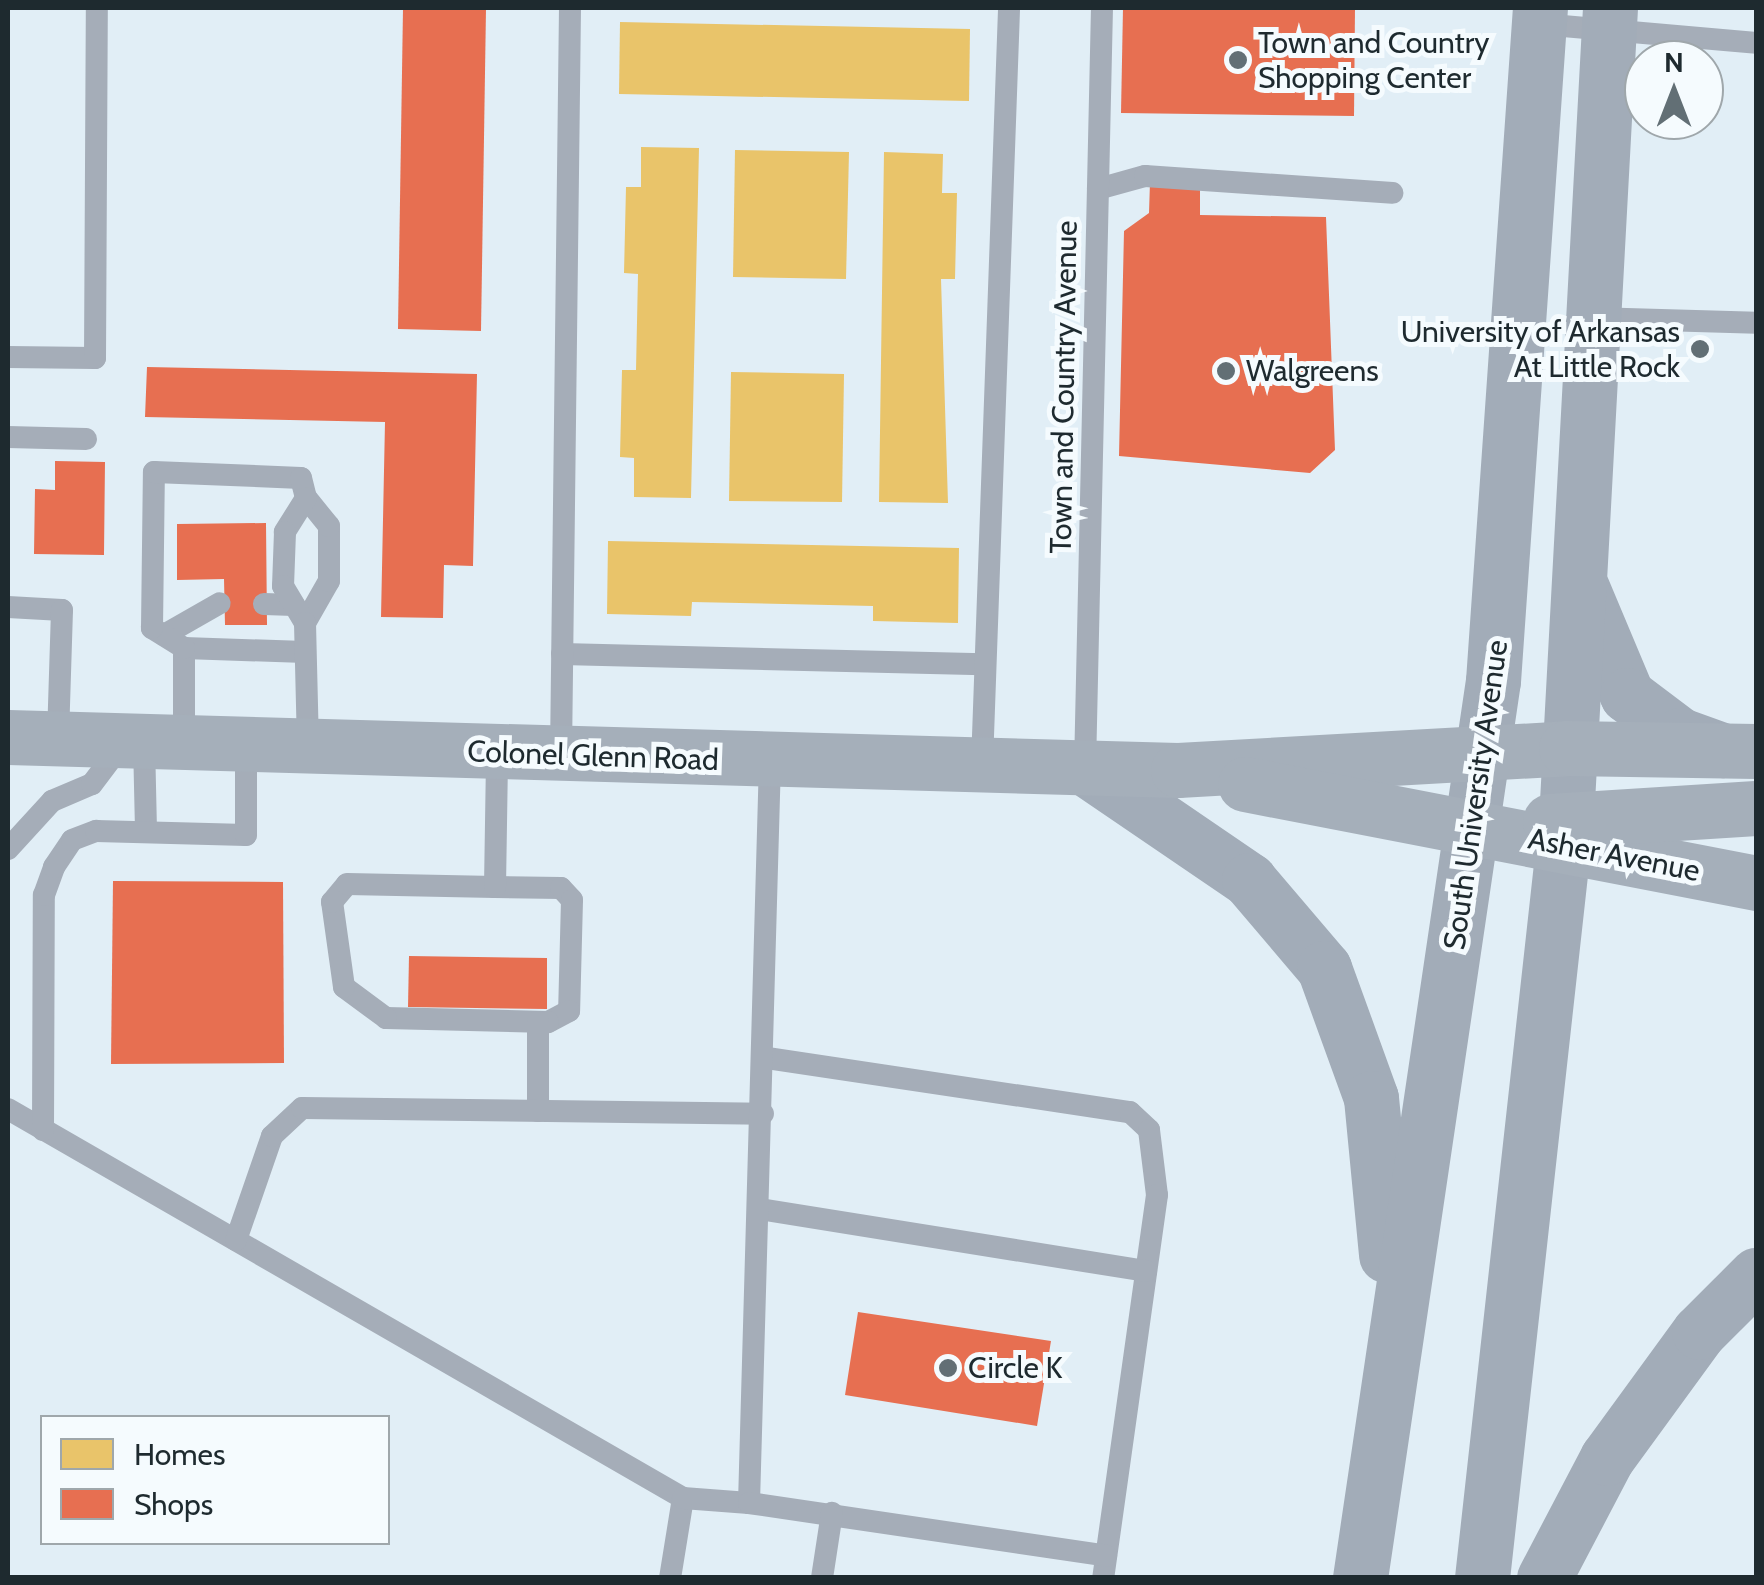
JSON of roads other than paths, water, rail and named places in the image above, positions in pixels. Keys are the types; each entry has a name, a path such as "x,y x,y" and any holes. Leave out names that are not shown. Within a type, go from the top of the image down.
{"main road":[{"name":"South University Avenue","path":"1360,1578 1483,752 1503,593 1540,16"},
{"path":"1482,1578 1564,832 1575,572 1610,19"},
{"path":"1575,572 1626,694 1680,735 1739,751"},
{"name":"Colonel Glenn Road","path":"33,738 246,748 1178,770 1483,752"},
{"path":"1483,752 1566,748 1739,751"},
{"path":"1085,768 1249,880 1334,984 1371,1098 1386,1217 1384,1402"},
{"name":"Colonel Glenn Road","path":"1178,770 1471,827 1564,832"},
{"path":"1564,832 1756,808"},
{"name":"Asher Avenue","path":"1564,832 1756,883"},
{"path":"1544,1578 1607,1458 1699,1332 1756,1274"}],"lane":[{"path":"8,357 94,358 97,8"},
{"path":"561,756 570,8"},
{"path":"982,767 1009,8"},
{"name":"Town and Country Avenue","path":"1085,768 1102,8"},
{"path":"1540,16 1610,19 1756,43"},
{"path":"1098,189 1145,176 1392,193"},
{"path":"1592,318 1756,323"},
{"path":"8,437 86,439"},
{"path":"299,614 329,581 329,526 306,498 302,478 154,472 152,628 184,648 305,652"},
{"path":"306,498 285,532 283,586 299,614 305,652 308,749"},
{"path":"164,635 220,603"},
{"path":"264,604 299,614"},
{"path":"8,608 62,610 33,738"},
{"path":"146,832 151,742 184,648"},
{"path":"562,654 983,664"},
{"path":"8,849 52,802 92,784 151,742"},
{"path":"43,1130 44,895 72,840 146,832 246,835 246,748"},
{"path":"494,887 497,754"},
{"path":"748,1504 767,1058 770,760"},
{"path":"347,884 494,887 561,888 572,900 569,1010 538,1022 386,1018 361,1006 334,963 332,902 347,884"},
{"path":"538,1022 538,1111"},
{"path":"8,1109 683,1498 832,1513 1104,1567 1146,1271 1158,1152 1130,1112 767,1058"},
{"path":"236,1240 272,1136 302,1108 764,1114"},
{"path":"759,1210 1146,1271"},
{"path":"670,1578 683,1498"},
{"path":"822,1578 832,1513"}],"place":[{"name":"Town and Country Shopping Center","path":"1238,60"},
{"name":"University of Arkansas At Little Rock","path":"1700,349"},
{"name":"Walgreens","path":"1226,371"},
{"name":"Circle K","path":"948,1368"}]}
